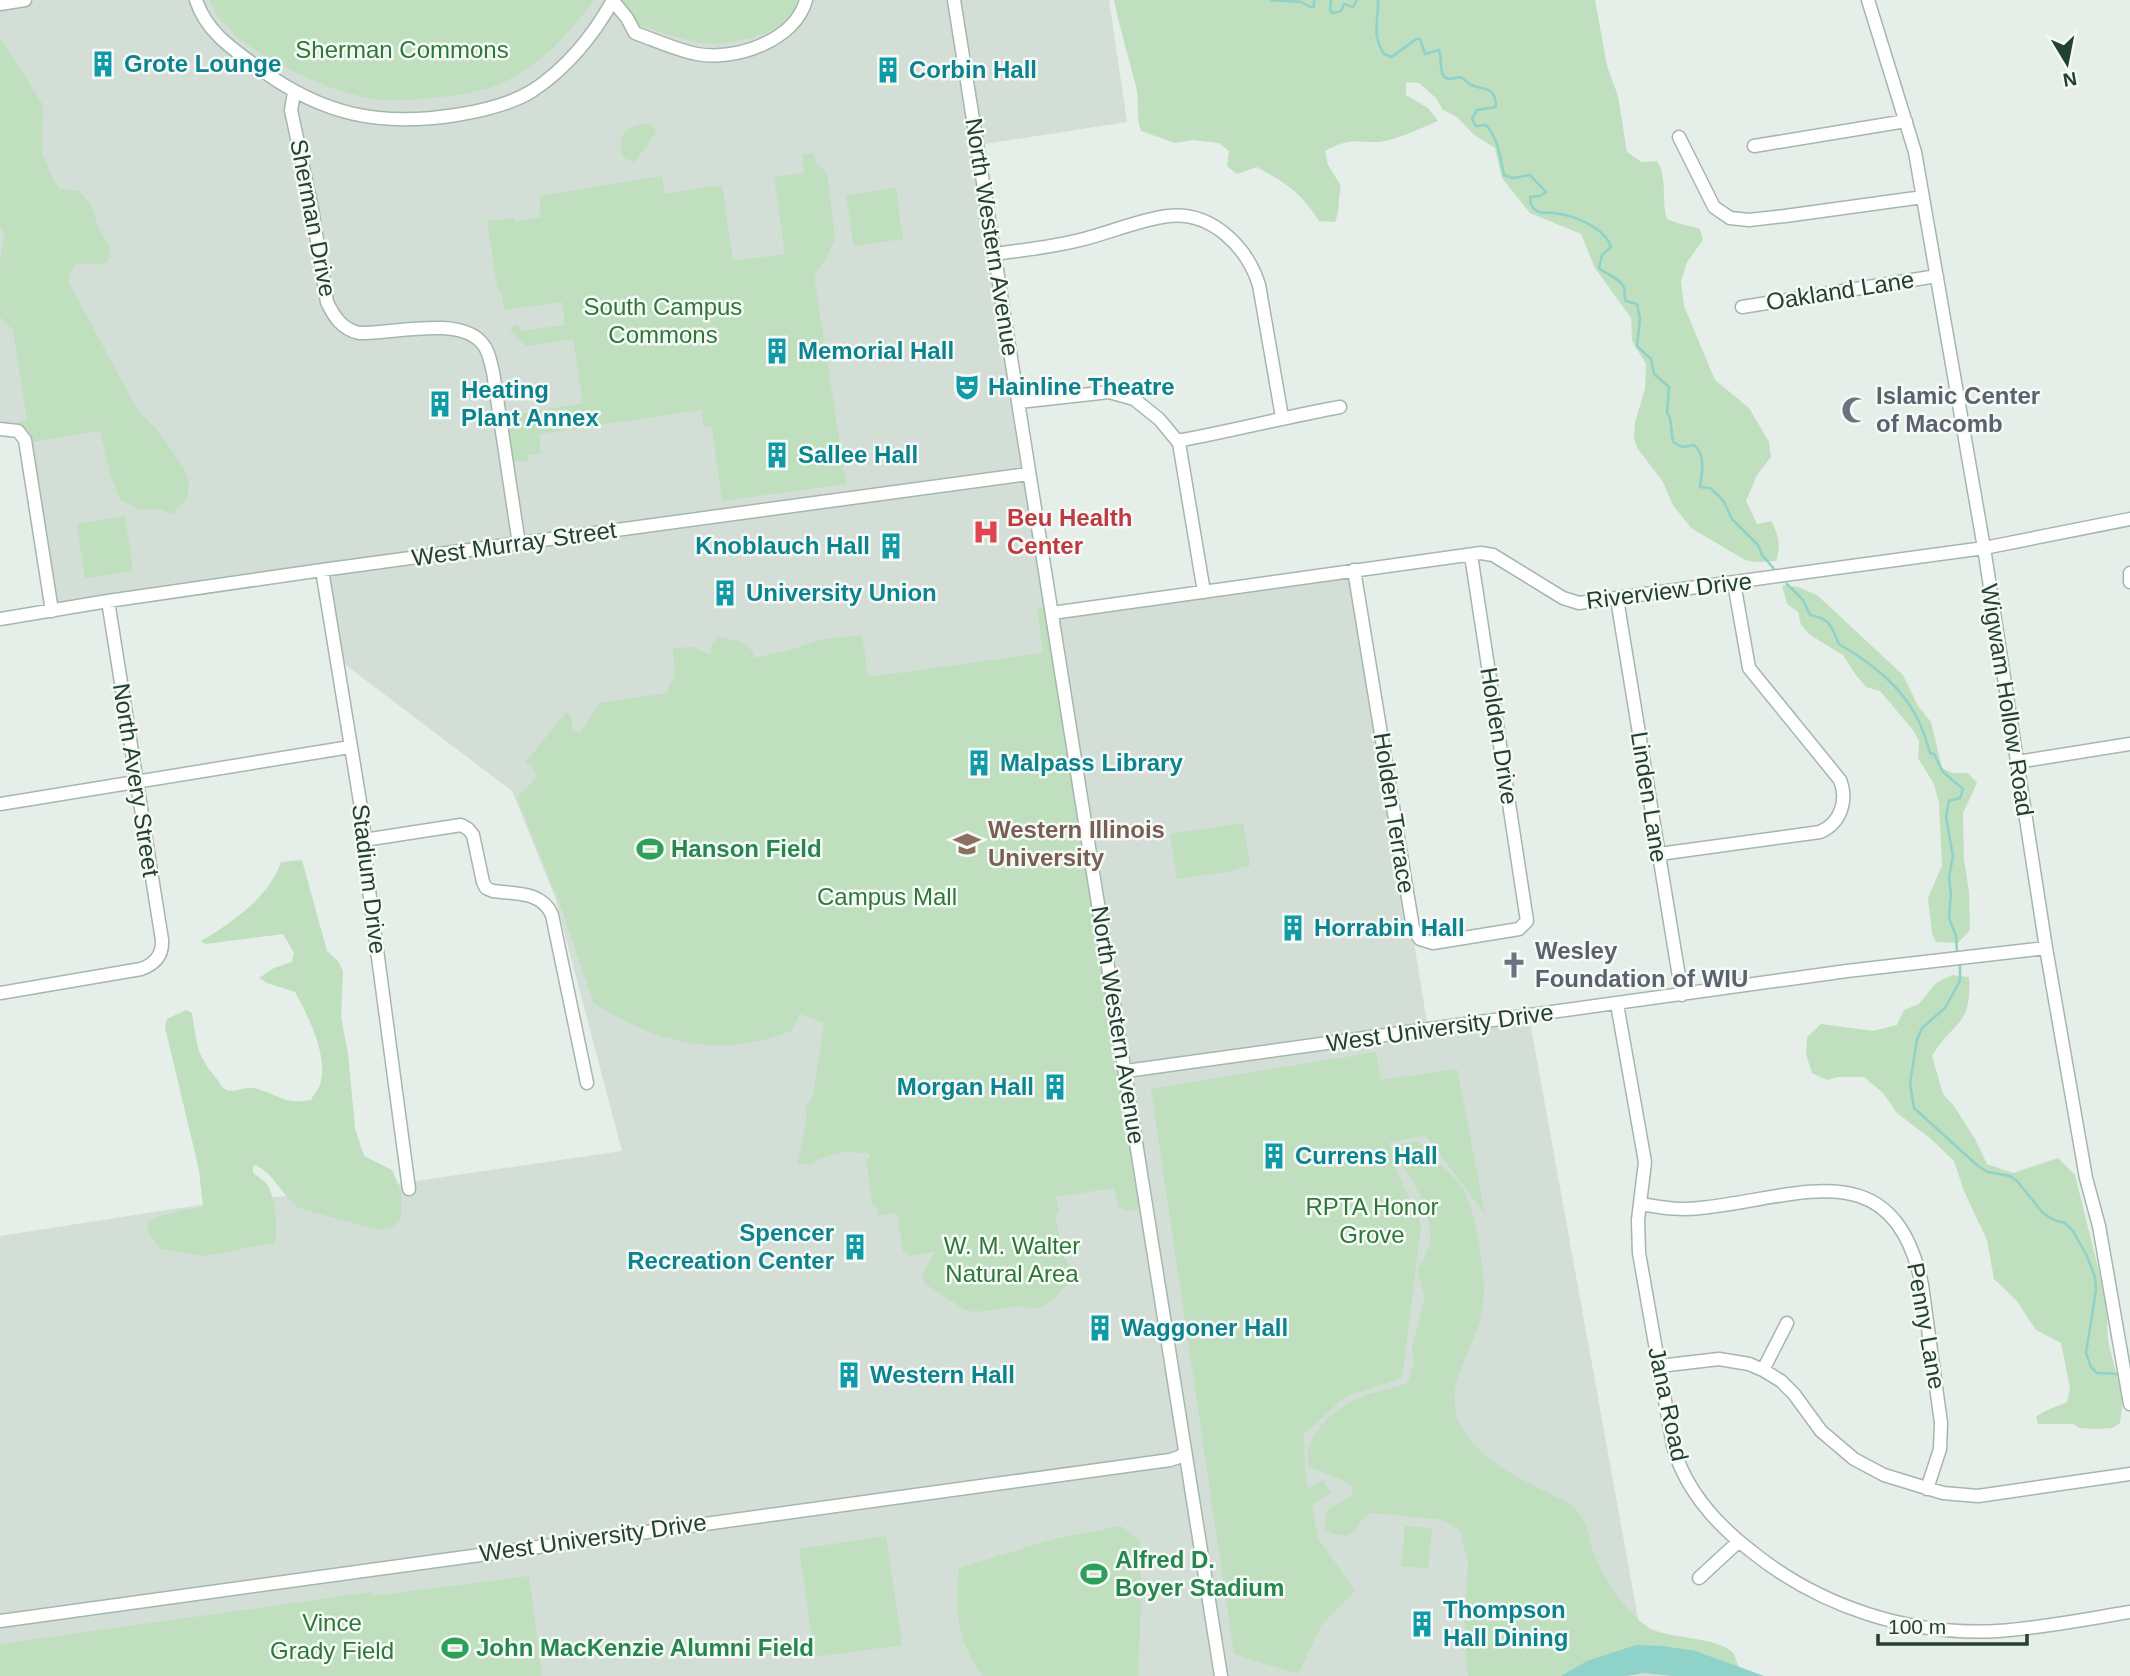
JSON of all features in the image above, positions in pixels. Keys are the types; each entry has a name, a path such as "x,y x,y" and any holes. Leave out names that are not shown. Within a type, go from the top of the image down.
{"street":[{"path":"0,4 25,0"},
{"path":"195,0 207,23 223,42 294,93 341,111 374,119 419,120 482,111 529,93 562,68 597,28 613,0 635,33 687,51 711,55 749,49 778,35 796,20 806,0"},
{"name":"North Western Avenue","path":"954,0 1221,1676"},
{"name":"Wigwam Hollow Road","path":"1868,0 1906,121 1923,197 1984,548 2046,948 2085,1178 2123,1319 2130,1404"},
{"name":"Sherman Drive","path":"294,93 291,110 327,302 343,325 359,333 450,328 465,331 481,340 489,355 493,372 519,544"},
{"path":"1754,146 1906,121"},
{"path":"1679,137 1714,207 1730,218 1749,220 1923,197"},
{"path":"995,254 1077,241 1170,216 1196,219 1221,231 1249,260 1259,285 1282,417"},
{"name":"Oakland Lane","path":"1742,307 1937,276"},
{"path":"1019,402 1097,392 1117,393 1134,399 1147,408 1171,431 1178,441 1204,592"},
{"path":"1178,441 1249,427 1282,417 1340,407"},
{"path":"0,429 18,431 25,440 52,611"},
{"name":"West Murray Street","path":"0,619 322,570 1028,474"},
{"name":"Riverview Drive","path":"1052,613 1471,555 1493,555 1571,602 1579,603 1984,548 2129,523"},
{"name":"Holden Drive","path":"1471,555 1527,918"},
{"name":"Stadium Drive","path":"322,570 364,840 410,1189"},
{"name":"Holden Terrace","path":"1354,570 1414,932 1424,941 1433,943 1519,929 1524,926 1527,918"},
{"path":"2130,573 2130,582"},
{"path":"1659,854 1820,832 1831,827 1843,808 1844,793 1840,780 1749,668 1734,583"},
{"name":"Linden Lane","path":"1617,599 1682,995"},
{"name":"North Avery Street","path":"0,993 141,969 161,953 162,940 108,601"},
{"path":"2017,762 2130,744"},
{"path":"0,804 350,747"},
{"path":"364,840 461,825 473,835 486,888 537,897 547,904 552,915 587,1083"},
{"name":"West University Drive","path":"1126,1071 1860,970 2046,948"},
{"name":"Jana Road","path":"1617,1004 1644,1155 1645,1176 1638,1220 1639,1253 1673,1446 1682,1472 1704,1506 1738,1542 1781,1574 1827,1599 1878,1617 1920,1627 2000,1631 2130,1612"},
{"name":"Penny Lane","path":"1640,1204 1686,1209 1827,1191 1866,1198 1883,1209 1906,1235 1922,1285 1941,1423 1940,1449 1927,1489"},
{"path":"1763,1370 1787,1323"},
{"path":"1659,1366 1718,1359 1763,1370 1781,1381 1822,1431 1854,1459 1884,1475 1927,1489 1978,1496 2130,1475"},
{"name":"West University Drive","path":"0,1620 1170,1460 1185,1452"},
{"path":"1699,1578 1738,1542"}],"shaded area":[{"name":"Western Illinois University","path":"25,0 1109,0 1127,122 978,145 1051,612 1354,570 1428,1029 1529,1016 1646,1663 1680,1676 0,1676 0,1236 199,1205 382,1186 622,1151 555,897 512,791 335,657 322,570 52,611 25,440 0,429 0,4"}],"green space":[{"name":"Sherman Commons","path":"210,0 594,0 550,50 510,79 469,93 385,100 330,87 280,64 235,35 219,18"},
{"path":"622,0 797,0 793,12 785,22 773,30 742,40 712,44 684,39 637,24"},
{"path":"1114,0 1595,0 1607,66 1618,96 1627,152 1642,162 1657,161 1662,175 1667,219 1700,229 1703,240 1687,262 1681,281 1684,306 1715,380 1749,408 1769,442 1771,457 1757,475 1746,501 1757,524 1771,521 1774,526 1779,545 1776,561 1745,560 1691,528 1673,505 1663,482 1638,449 1634,439 1635,422 1645,389 1646,364 1632,341 1631,318 1595,268 1581,234 1530,213 1502,178 1495,148 1473,134 1457,117 1443,110 1436,98 1419,83 1406,82 1406,95 1428,108 1438,121 1394,139 1347,142 1325,151 1328,165 1341,186 1335,222 1319,221 1299,195 1257,167 1237,174 1227,166 1229,151 1219,143 1192,140 1175,143 1141,131 1136,87"},
{"path":"0,37 43,105 42,153 52,177 60,189 78,191 90,203 111,251 108,262 75,265 69,275 69,283 138,411 157,430 184,468 189,482 187,496 185,502 172,514 155,508 141,510 120,500 100,431 26,443 18,431 17,423 27,420 14,337 12,329 0,317 0,259 5,237 0,227"},
{"path":"641,124 649,124 656,130 648,145 634,162 624,158 621,143 625,132"},
{"name":"South Campus Commons","path":"813,153 816,164 827,173 835,239 814,275 846,484 722,501 712,427 704,427 701,410 539,434 541,453 528,455 528,461 506,461 500,417 583,403 573,339 526,346 510,331 515,325 519,325 521,331 565,325 562,302 504,310 502,293 498,292 487,221 541,217 539,196 662,176 665,194 722,185 733,261 785,254 774,177 804,173 802,155"},
{"path":"896,188 903,239 854,246 846,195"},
{"path":"125,516 133,571 85,578 77,524"},
{"path":"1782,585 1798,587 1817,595 1903,675 1918,706 1931,722 1942,768 1952,773 1968,773 1977,783 1963,813 1970,930 1958,943 1936,942 1932,933 1928,898 1942,866 1939,803 1934,784 1918,758 1919,741 1880,691 1866,687 1843,655 1810,635 1801,625 1798,612 1787,604"},
{"path":"1050,606 1148,1208 1127,1211 1118,1207 1114,1188 1056,1197 1059,1212 1055,1215 1063,1256 1078,1277 1051,1302 1037,1309 1021,1306 975,1312 965,1310 924,1283 923,1273 936,1251 909,1256 908,1251 903,1252 897,1213 878,1216 876,1206 873,1206 866,1159 870,1158 869,1153 843,1152 815,1160 815,1163 797,1165 807,1120 805,1108 813,1096 824,1023 800,1014 791,1031 764,1040 713,1045 665,1037 618,1018 594,1004 560,904 517,798 537,776 530,764 525,763 566,712 570,715 573,731 581,732 599,703 668,693 668,687 675,677 673,648 693,647 711,655 712,643 719,637 745,644 755,658 822,639 862,635 868,677 1043,653 1037,608"},
{"path":"1243,823 1250,866 1177,879 1170,834"},
{"path":"302,860 327,951 338,961 343,971 341,1017 348,1053 355,1128 364,1156 392,1170 401,1191 401,1219 394,1226 378,1230 299,1208 263,1169 256,1165 253,1166 253,1173 267,1184 274,1204 274,1243 203,1256 161,1249 151,1236 149,1220 177,1211 203,1207 199,1170 165,1027 167,1019 186,1010 192,1013 201,1055 209,1070 227,1090 254,1088 287,1100 301,1101 311,1100 320,1085 322,1062 316,1037 295,992 259,978 274,968 292,962 294,953 283,934 205,944 201,941 248,908 268,886 281,862"},
{"path":"1952,975 1969,977 1969,994 1960,1022 1932,1056 1943,1094 1975,1139 1987,1164 2013,1173 2058,1158 2075,1175 2108,1308 2109,1346 2123,1399 2120,1423 2112,1428 2038,1424 2036,1417 2067,1402 2070,1388 2061,1343 2036,1330 2016,1300 1994,1279 1987,1240 1964,1191 1954,1161 1897,1113 1883,1093 1864,1077 1838,1077 1827,1080 1812,1073 1806,1054 1807,1037 1821,1024 1873,1031 1897,1025 1904,1010 1919,1004 1936,983"},
{"name":"RPTA Honor Grove","path":"1376,1052 1381,1080 1457,1069 1485,1214 1426,1136 1390,1142 1394,1165 1421,1225 1402,1378 1345,1397 1304,1434 1308,1488 1323,1480 1331,1493 1312,1505 1318,1538 1355,1591 1322,1624 1298,1674 1234,1654 1151,1089"},
{"path":"1417,1141 1455,1178 1464,1191 1480,1250 1484,1283 1482,1311 1457,1380 1455,1394 1455,1408 1466,1434 1496,1463 1566,1502 1577,1511 1584,1522 1603,1573 1634,1616 1651,1629 1725,1647 1733,1653 1739,1667 1696,1651 1587,1661 1561,1676 1468,1676 1464,1636 1468,1564 1460,1531 1447,1522 1436,1519 1371,1513 1350,1534 1344,1536 1325,1530 1329,1510 1351,1496 1353,1489 1339,1479 1309,1466 1309,1446 1314,1436 1329,1417 1347,1404 1362,1396 1408,1383 1414,1362 1412,1347 1425,1297 1417,1270 1428,1250 1430,1231 1422,1201 1399,1161 1396,1150 1397,1145"},
{"path":"1121,1526 1140,1541 1138,1676 983,1676 967,1650 959,1625 959,1568 1054,1539"},
{"path":"1405,1526 1432,1528 1428,1569 1401,1566"},
{"path":"886,1536 902,1645 815,1657 799,1549"},
{"name":"Vince Grady Field","path":"529,1576 542,1676 0,1676 0,1644 372,1592 373,1596"}],"water":[{"path":"1636,1645 1696,1651 1764,1676 1672,1676 1644,1673 1626,1676 1561,1676 1587,1661"}],"waterway":[{"path":"1271,0 1302,2"},
{"path":"1303,3 1314,7 1314,0"},
{"path":"1331,0 1330,10 1333,13 1341,11 1344,4 1353,7 1357,0"},
{"path":"1378,0 1377,34 1384,54 1392,57 1416,39 1420,39 1425,54 1439,50 1444,77 1461,77 1471,85 1492,92 1496,107 1477,110 1472,119 1476,126 1486,125 1494,137 1504,175 1513,178 1530,175 1546,192 1530,197 1535,210 1579,220 1596,228 1608,240 1611,247 1602,255 1599,268 1623,285 1626,301 1637,304 1640,319 1637,346 1651,359 1654,374 1669,387 1667,413 1673,442 1682,447 1694,445 1698,449 1702,464 1700,487 1710,488 1718,495 1732,519 1758,545 1762,555 1775,570"},
{"path":"1787,584 1803,600 1810,615 1829,624 1839,644 1891,682 1919,721 1930,753 1934,754 1943,772 1963,789 1960,798 1949,801 1946,817 1953,856 1949,877 1949,918 1956,936 1957,952"},
{"path":"1960,965 1960,981 1945,1008 1922,1028 1917,1040 1910,1083 1914,1108 1978,1166 1988,1172 2010,1176 2043,1213 2065,1223 2073,1231 2095,1277 2096,1290 2086,1353 2091,1367 2097,1373 2117,1374"}],"place":[{"name":"Grote Lounge","path":"103,64"},
{"name":"Corbin Hall","path":"888,70"},
{"name":"Memorial Hall","path":"777,351"},
{"name":"Hainline Theatre","path":"967,387"},
{"name":"Heating Plant Annex","path":"440,404"},
{"name":"Islamic Center of Macomb","path":"1855,410"},
{"name":"Sallee Hall","path":"777,455"},
{"name":"Beu Health Center","path":"986,532"},
{"name":"Knoblauch Hall","path":"891,546"},
{"name":"University Union","path":"725,593"},
{"name":"Malpass Library","path":"979,763"},
{"name":"Western Illinois University","path":"967,844"},
{"name":"Hanson Field","path":"650,849"},
{"name":"Horrabin Hall","path":"1293,928"},
{"name":"Wesley Foundation of WIU","path":"1514,965"},
{"name":"Morgan Hall","path":"1055,1087"},
{"name":"Currens Hall","path":"1274,1156"},
{"name":"Spencer Recreation Center","path":"855,1247"},
{"name":"Waggoner Hall","path":"1100,1328"},
{"name":"Western Hall","path":"849,1375"},
{"name":"Alfred D. Boyer Stadium","path":"1094,1574"},
{"name":"Thompson Hall Dining","path":"1422,1624"},
{"name":"John MacKenzie Alumni Field","path":"455,1648"}],"park label":[{"name":"Campus Mall","path":"887,897"},
{"name":"W. M. Walter Natural Area","path":"1012,1260"}]}
